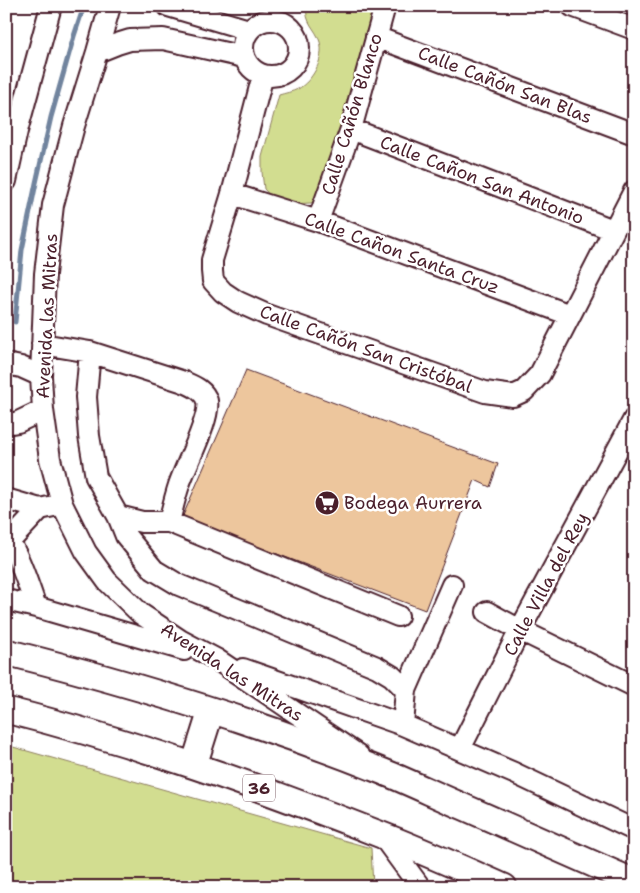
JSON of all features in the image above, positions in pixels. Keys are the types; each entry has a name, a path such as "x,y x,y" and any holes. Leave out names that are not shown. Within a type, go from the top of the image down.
{"main road":[{"path":"6,652 73,669 284,734 385,773 634,882"},
{"name":"36","path":"6,710 104,737 246,783 381,834 504,887"},
{"path":"194,765 212,711"}],"street":[{"path":"6,181 17,131 50,6"},
{"name":"Avenida las Mitras","path":"110,6 74,126 53,205 45,274 40,376 50,459 62,504 86,552 107,581 141,614 180,640 216,659 385,773"},
{"name":"Calle Cañón Blanco","path":"318,221 351,129 385,6"},
{"path":"572,6 634,29"},
{"path":"163,39 169,7 249,30"},
{"path":"282,14 287,25 294,31 298,39 298,56 288,71 280,75 271,76 255,72 248,65 244,57 244,38 249,30 256,25 282,14"},
{"name":"Calle Cañón San Blas","path":"376,37 634,134"},
{"path":"97,52 130,40 163,39 244,57"},
{"path":"232,194 263,75"},
{"name":"Calle Cañon San Antonio","path":"351,129 613,230"},
{"name":"Calle Cañón San Cristóbal","path":"232,194 212,260 213,281 223,292 238,302 267,315 484,392 512,396 524,391 540,374 634,191"},
{"name":"Calle Cañon Santa Cruz","path":"232,194 318,221 570,315"},
{"path":"42,344 90,352 184,382 201,391 206,398 208,403 207,412 179,484 169,522"},
{"path":"90,352 86,397 89,436 96,477 118,516 126,536 154,570 179,585 377,667 392,676 406,690"},
{"path":"6,364 21,367 40,376"},
{"path":"6,424 18,422 43,410"},
{"name":"Calle Villa del Rey","path":"460,749 520,630 634,419"},
{"path":"6,499 40,510"},
{"path":"36,607 15,551 8,540 40,510 62,504"},
{"path":"118,516 142,522 169,522 398,616"},
{"path":"403,725 406,690 452,585"},
{"path":"6,600 216,659 403,725 460,749 634,830"},
{"path":"487,612 520,630 631,678"},
{"path":"381,834 420,887"}],"green space":[{"path":"307,6 379,6 327,193 311,203 289,204 274,200 264,189 262,157 279,95 296,90 308,81 319,62 321,55 320,42 307,17"},
{"path":"6,745 371,848 373,887 6,887"}],"building":[{"name":"Bodega Aurrera","path":"246,370 498,464 490,487 475,480 425,610 182,518"}],"waterway":[{"path":"15,322 22,250 36,183 51,117 84,6"}],"place":[{"name":"Bodega Aurrera","path":"327,503"}]}
